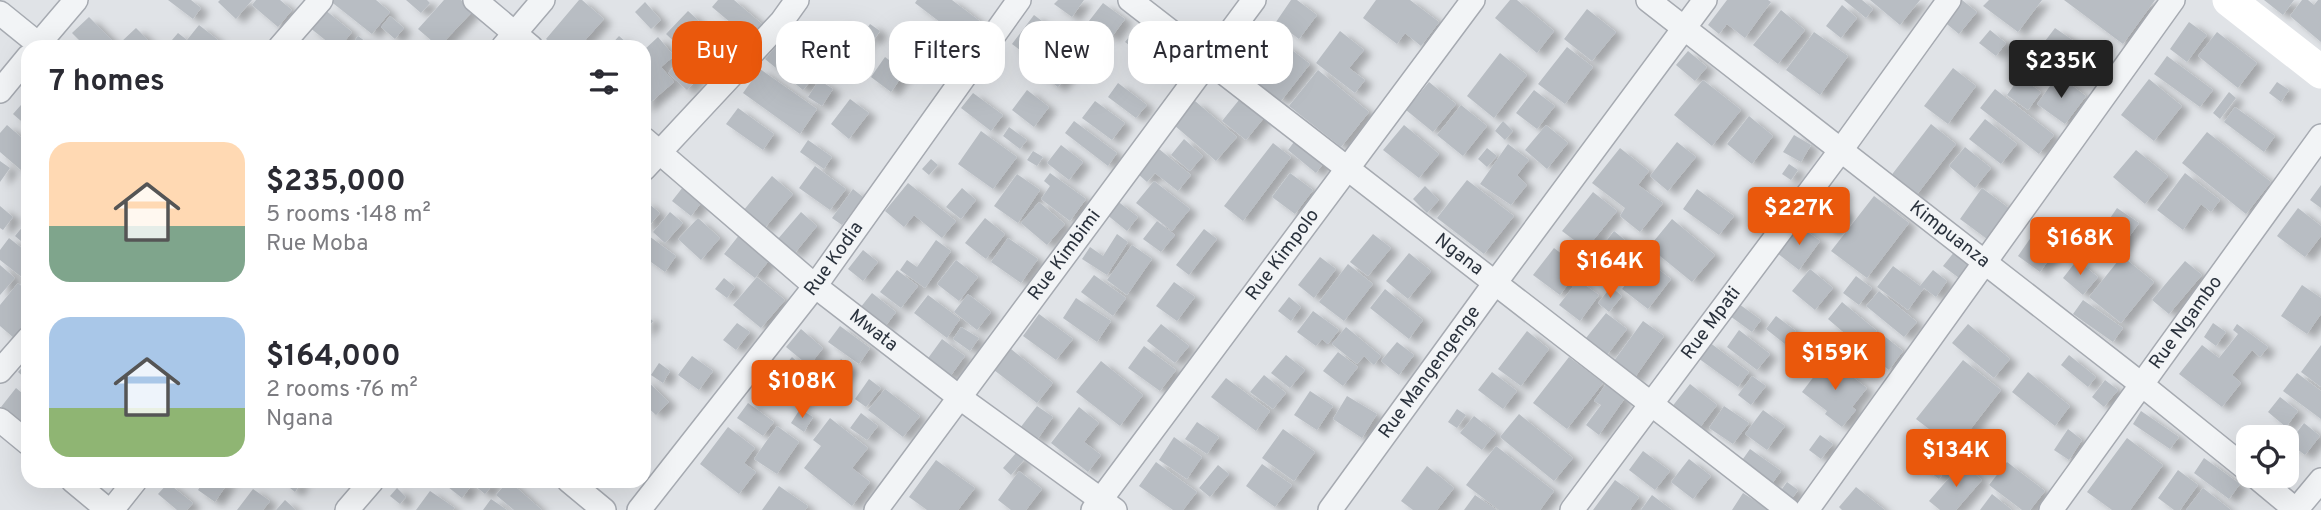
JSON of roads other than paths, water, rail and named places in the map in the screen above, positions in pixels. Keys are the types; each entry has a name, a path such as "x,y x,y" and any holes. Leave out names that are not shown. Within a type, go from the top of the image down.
{"street":[{"path":"43,40 76,0"},
{"path":"286,40 321,0"},
{"path":"475,0 513,40"},
{"path":"518,40 543,0"},
{"path":"652,145 782,21 797,0"},
{"name":"Rue Kodia","path":"639,510 815,286 1019,0"},
{"name":"Ngana","path":"1130,0 1157,21"},
{"name":"Rue Kimbimi","path":"1239,21 1254,0"},
{"name":"Rue Kimpolo","path":"1103,506 1473,0"},
{"name":"Kimpuanza","path":"1648,0 1986,262 2236,461"},
{"name":"Rue Mangengenge","path":"1330,510 1704,0"},
{"name":"Rue Mpati","path":"1572,510 1841,150 1949,0"},
{"path":"1807,510 2173,0"},
{"path":"2230,0 2321,72"},
{"path":"0,13 27,40"},
{"path":"0,91 21,66"},
{"name":"Rue Kimbimi","path":"876,510 1192,84"},
{"name":"Ngana","path":"1239,84 1788,510"},
{"name":"Rue Ngambo","path":"2051,510 2321,136"},
{"name":"Mwata","path":"652,145 815,286 1103,506"},
{"path":"0,371 21,347"},
{"path":"0,420 21,437"},
{"path":"2269,488 2296,510 2321,480"},
{"path":"82,488 110,510 129,488"},
{"path":"347,510 366,488"},
{"path":"576,488 595,507"}]}
